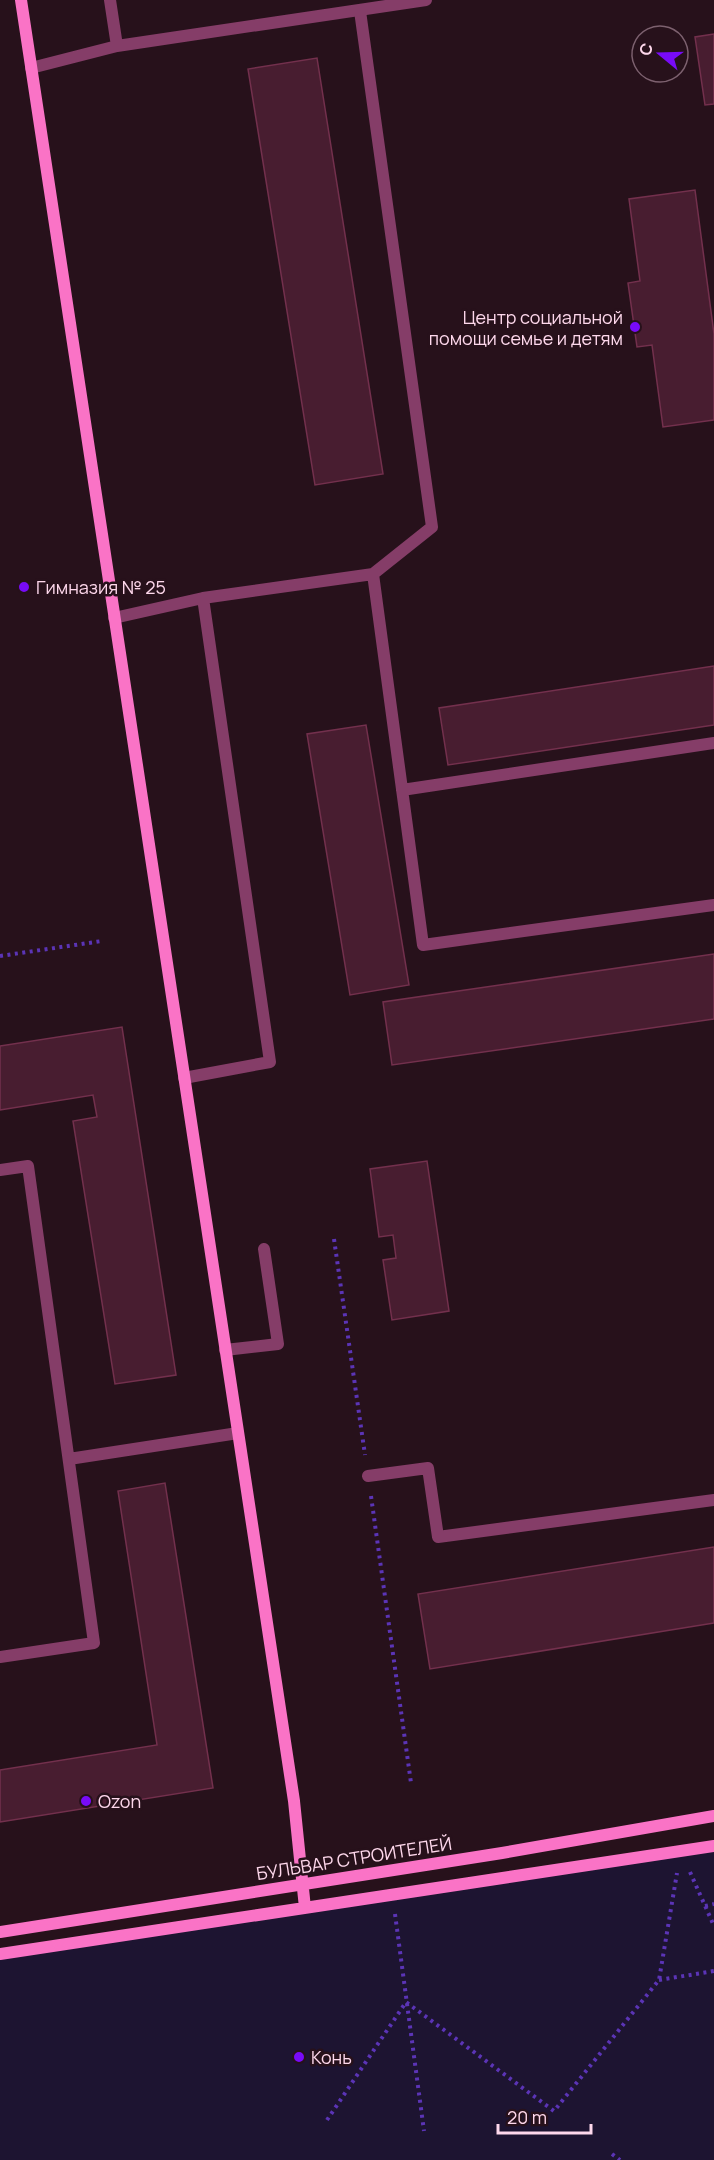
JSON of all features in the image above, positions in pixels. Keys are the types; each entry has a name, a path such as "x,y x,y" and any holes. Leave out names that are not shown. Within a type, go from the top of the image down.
{"street":[{"path":"21,0 294,1801 305,1908"},
{"name":"БУЛЬВАР СТРОИТЕЛЕЙ","path":"0,1932 302,1885 714,1816"},
{"path":"0,1954 714,1845"}],"lane":[{"path":"110,0 117,46"},
{"path":"31,68 117,46 426,0"},
{"path":"114,618 203,598 373,573 432,527 360,11"},
{"path":"373,573 423,945 714,905"},
{"path":"184,1078 270,1062 203,598"},
{"path":"402,790 714,743"},
{"path":"0,1170 28,1166 94,1643 0,1657"},
{"path":"225,1350 278,1344 264,1249"},
{"path":"69,1459 238,1433"},
{"path":"368,1476 428,1468 438,1538 714,1500"}],"path":[{"path":"0,956 102,941"},
{"path":"334,1239 411,1783"},
{"path":"681,1851 714,1926"},
{"path":"406,2002 554,2111 659,1980 681,1851"},
{"path":"392,1895 424,2131"},
{"path":"705,1906 714,1904"},
{"path":"659,1980 714,1971"},
{"path":"327,2120 406,2002"},
{"path":"612,2154 620,2160"}],"shaded area":[{"path":"714,1846 714,2160 0,2160 0,1954"}],"building":[{"path":"714,34 714,104 705,105 695,37"},
{"path":"317,58 383,474 315,485 248,69"},
{"path":"695,190 714,334 714,420 663,427 652,345 637,347 628,283 640,281 629,199"},
{"path":"714,666 714,725 448,765 439,708"},
{"path":"366,725 409,985 350,995 307,734"},
{"path":"714,954 714,1019 392,1065 383,1002"},
{"path":"122,1027 176,1375 115,1384 73,1121 97,1117 93,1095 0,1110 0,1046"},
{"path":"427,1161 449,1311 392,1320 383,1260 396,1258 393,1235 379,1237 370,1169"},
{"path":"165,1483 213,1788 0,1822 0,1770 157,1745 118,1491"},
{"path":"714,1547 714,1623 430,1669 418,1594"}],"place":[{"name":"Центр социальной помощи семье и детям","path":"635,327"},
{"name":"Гимназия № 25","path":"24,587"},
{"name":"Ozon","path":"86,1801"},
{"name":"Конь","path":"299,2057"}]}
